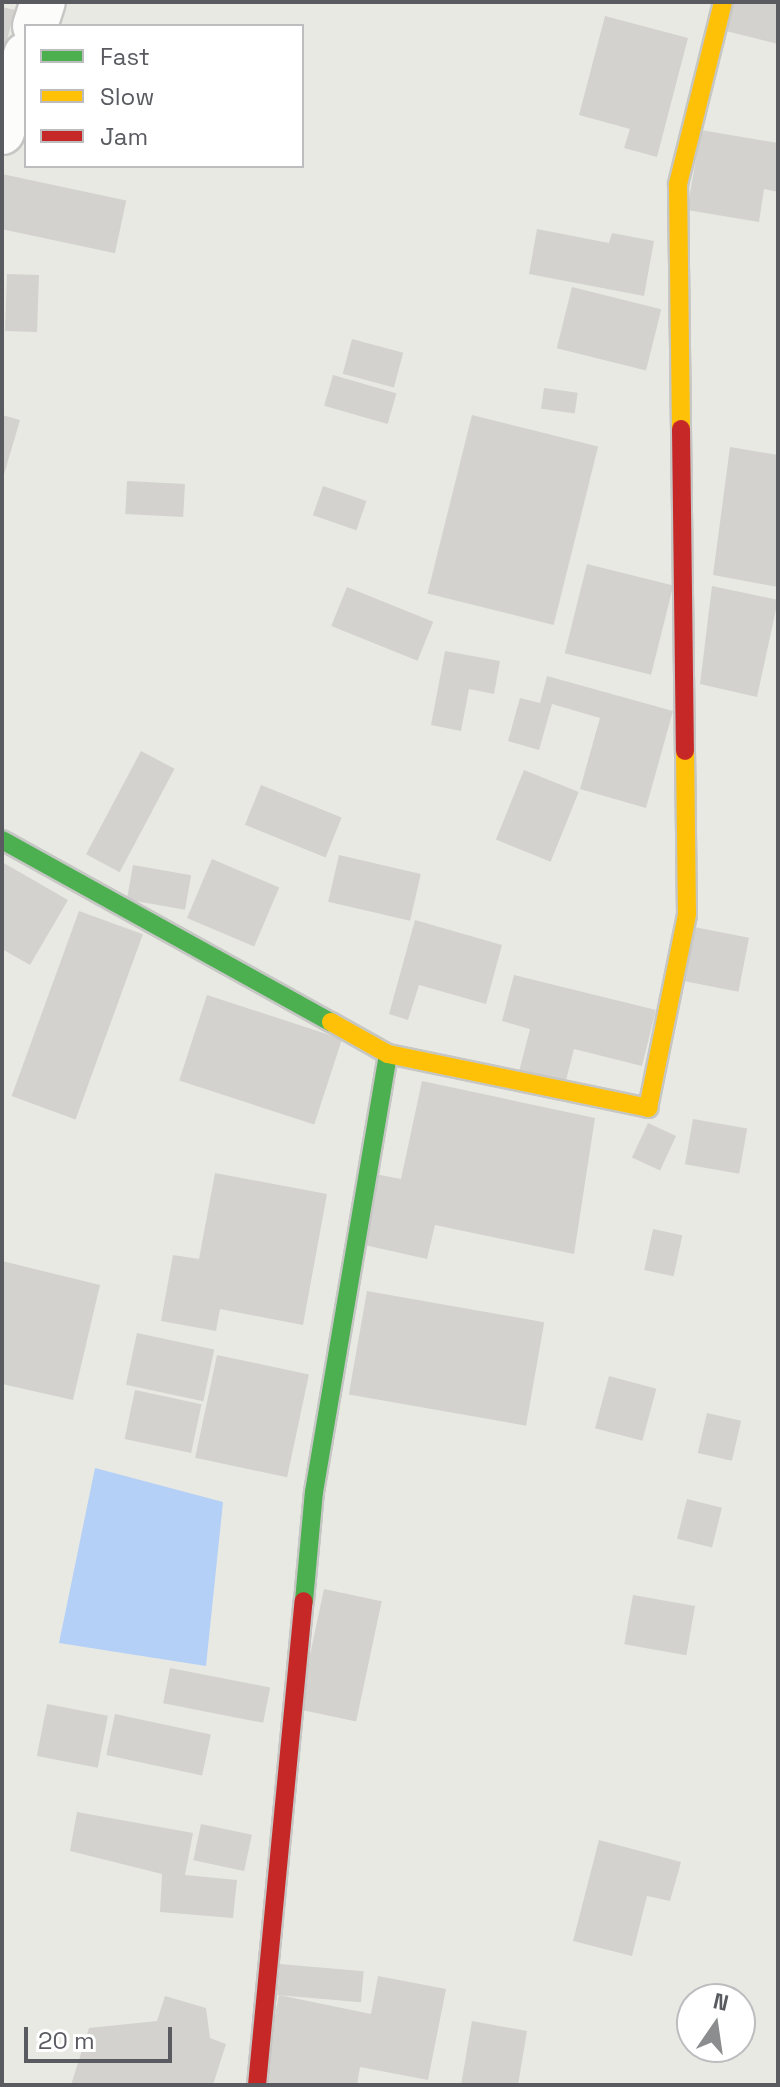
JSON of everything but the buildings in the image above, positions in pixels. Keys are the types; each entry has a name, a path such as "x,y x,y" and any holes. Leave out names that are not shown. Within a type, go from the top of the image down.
{"street":[{"path":"36,24 43,2"},
{"path":"2,840 388,1054 648,1108 687,914 678,184 723,2"},
{"path":"2,132 24,61"},
{"path":"257,2085 314,1492 388,1054"}],"water":[{"path":"95,1468 223,1502 206,1666 59,1643"}],"traffic: fast":[{"path":"2,840 331,1022"},
{"path":"304,1601 314,1492 388,1054"}],"traffic: slow":[{"path":"681,429 678,184 723,2"},
{"path":"331,1022 388,1054 648,1108 687,914 685,751"}],"traffic: jam":[{"path":"681,429 685,751"},
{"path":"257,2085 304,1601"}]}
